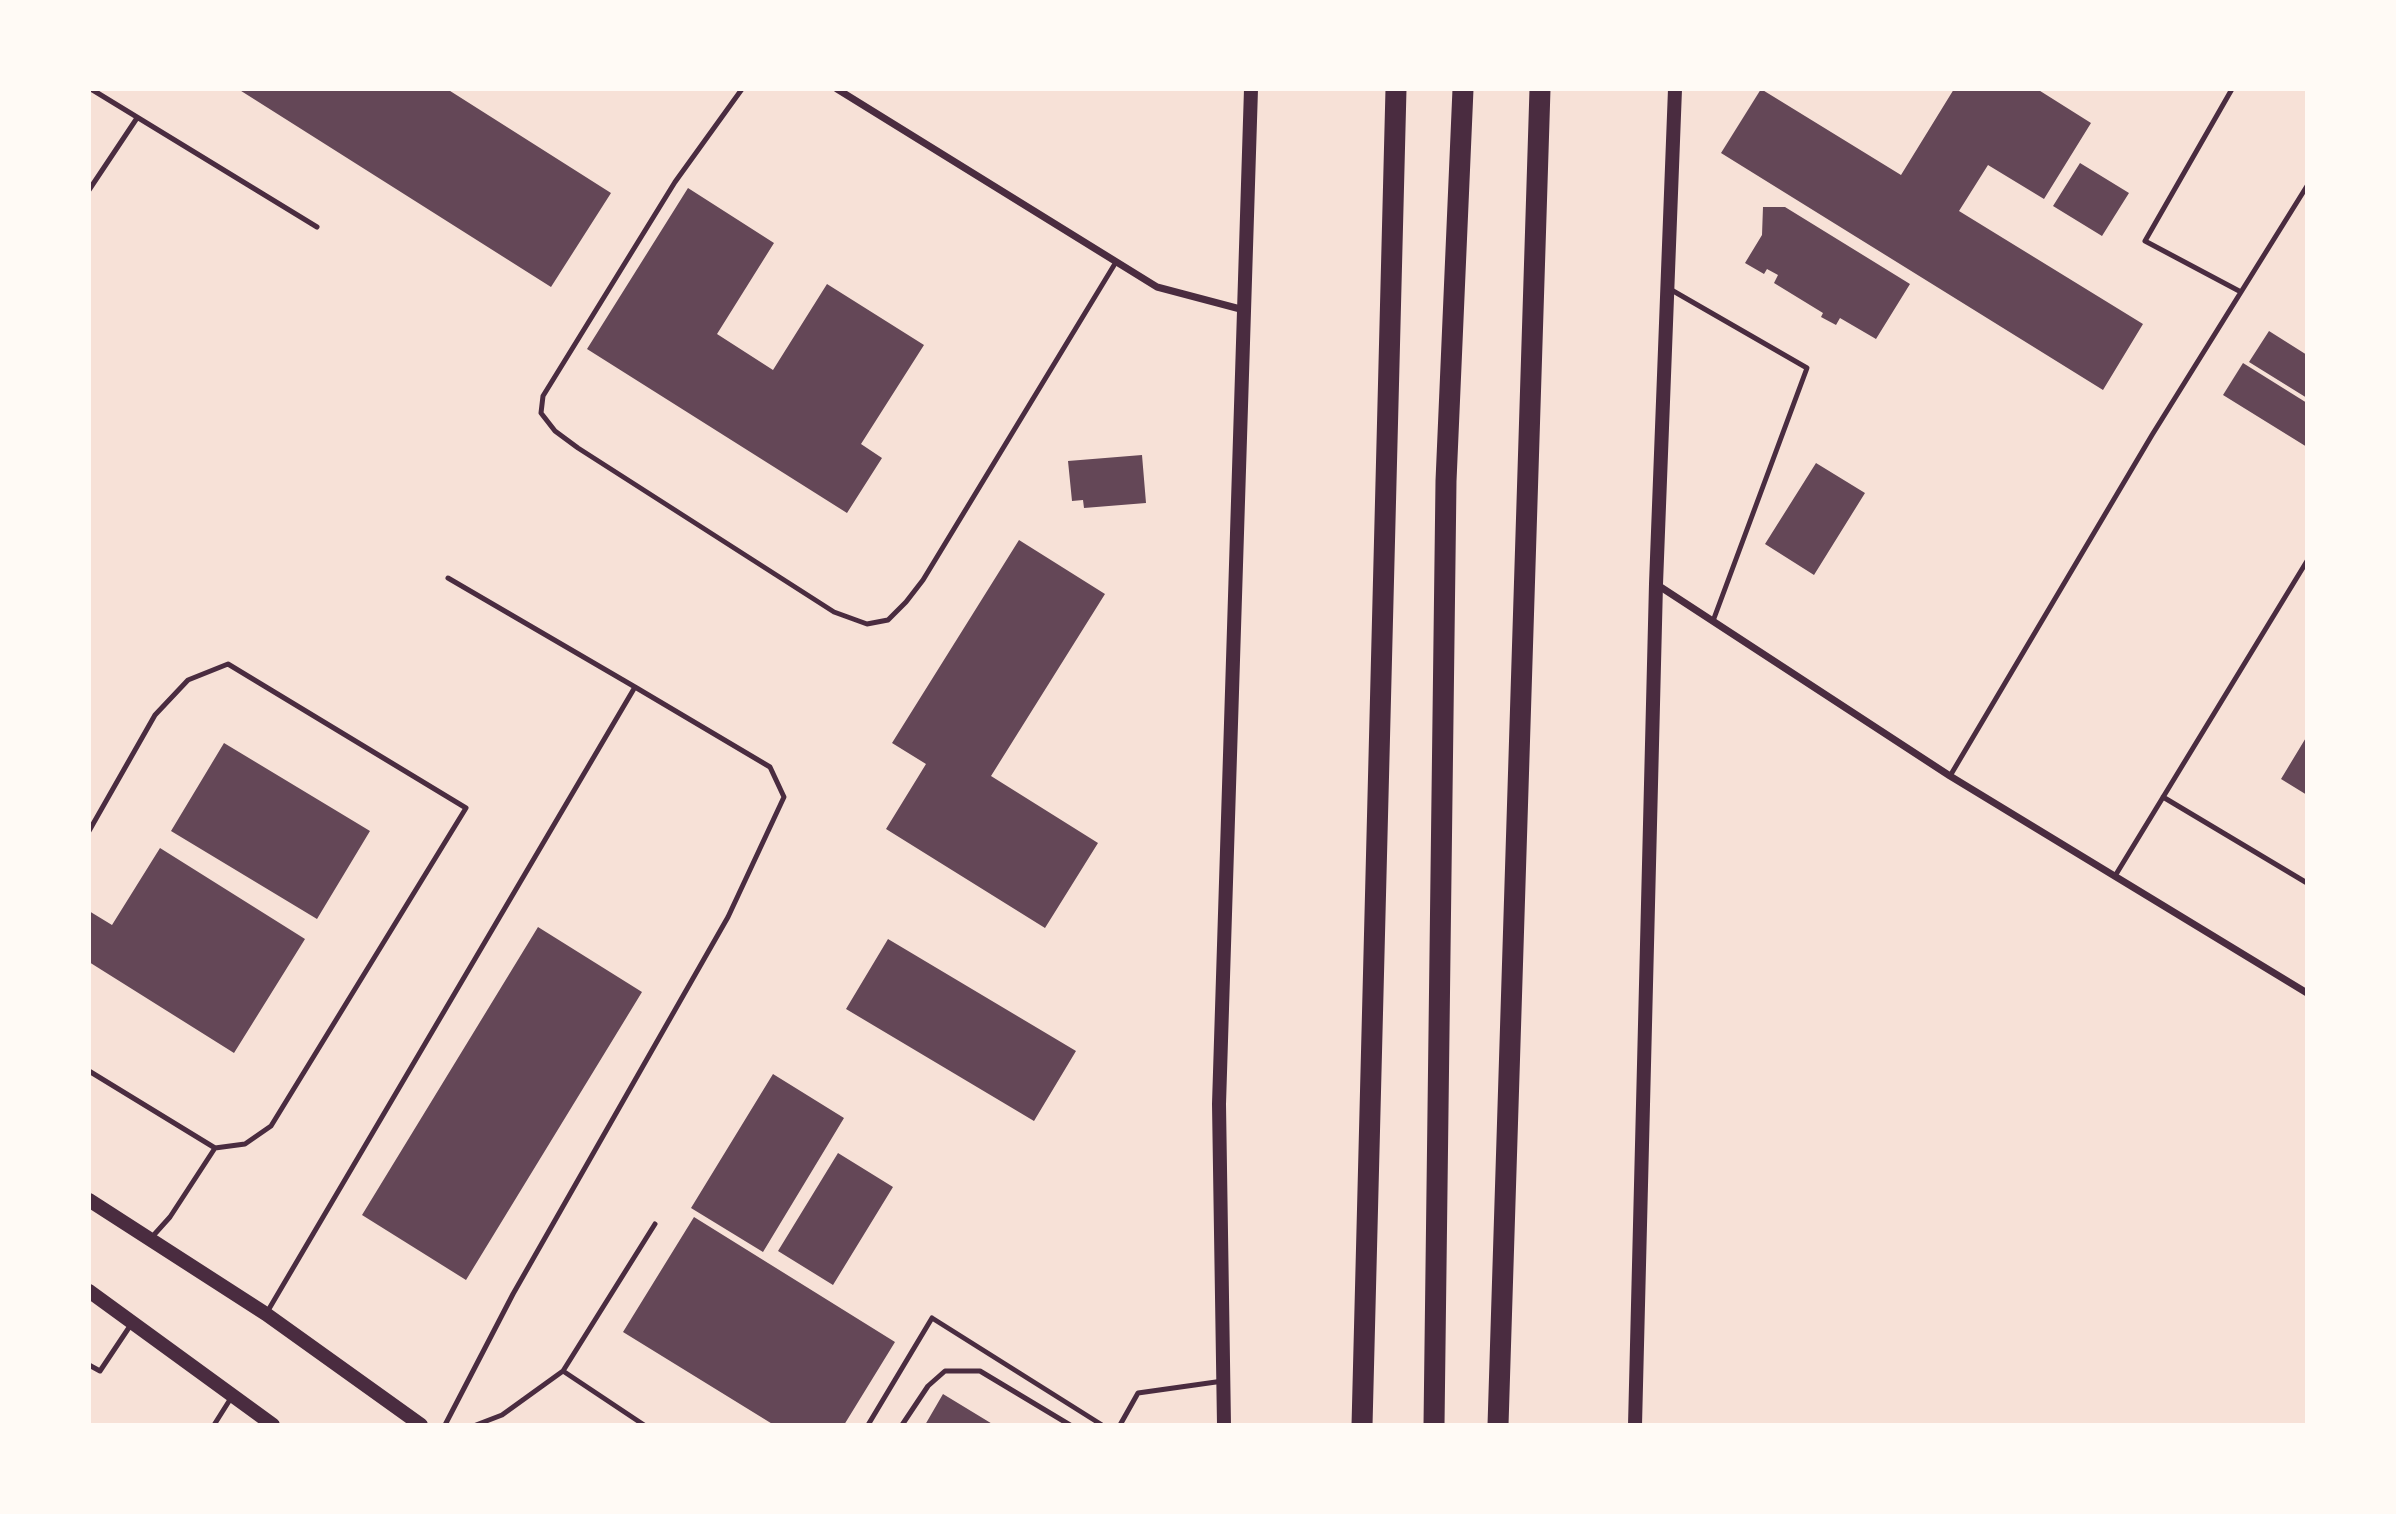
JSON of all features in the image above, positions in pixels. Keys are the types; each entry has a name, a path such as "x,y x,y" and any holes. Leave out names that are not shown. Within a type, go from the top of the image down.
{"highway":[{"path":"1362,1425 1396,89"},
{"path":"1434,1425 1446,481 1463,89"},
{"path":"1498,1425 1540,89"}],"main road":[{"path":"1224,1425 1219,1104 1251,89"},
{"path":"1635,1425 1656,584 1675,89"},
{"path":"89,1200 266,1314 421,1425"},
{"path":"89,1291 273,1425"}],"street":[{"path":"836,89 1157,287 1244,310"},
{"path":"1656,584 1951,776 2307,993"}],"lane":[{"path":"90,89 317,227"},
{"path":"742,89 675,182 543,396 541,413 555,431 834,612 867,624 888,620 923,580 1116,262"},
{"path":"2232,89 2145,241 2241,292"},
{"path":"89,190 98,181 137,118"},
{"path":"1951,776 2307,186"},
{"path":"1667,287 1807,368 1713,621"},
{"path":"2115,876 2307,561"},
{"path":"445,1425 513,1294 728,917 784,797 770,767 448,578"},
{"path":"89,831 155,715 188,680 228,664 466,808 271,1126 245,1144 215,1148 89,1071"},
{"path":"266,1314 635,687"},
{"path":"2163,797 2307,883"},
{"path":"149,1239 170,1217 215,1148"},
{"path":"475,1425 502,1415 563,1371 655,1224"},
{"path":"868,1425 932,1318 1102,1425"},
{"path":"89,1365 100,1371 132,1322"},
{"path":"563,1371 645,1425"},
{"path":"902,1425 928,1386 945,1371 980,1371 1070,1425"},
{"path":"1120,1425 1138,1393 1223,1381"},
{"path":"214,1425 233,1395"}],"building":[{"path":"238,89 447,89 611,193 551,287"},
{"path":"1761,89 1901,175 1954,89 2037,89 2091,123 2044,199 1988,165 1959,211 2143,324 2103,390 1721,153"},
{"path":"2080,163 2129,193 2102,236 2053,206"},
{"path":"688,188 774,243 717,334 773,370 827,284 924,345 861,444 882,458 847,513 587,349"},
{"path":"1763,207 1785,207 1910,284 1876,339 1840,318 1836,325 1821,317 1823,313 1774,283 1778,275 1767,269 1764,274 1745,263 1762,235"},
{"path":"2269,331 2307,355 2307,398 2249,362"},
{"path":"2243,363 2307,403 2307,447 2223,395"},
{"path":"1142,455 1146,503 1084,508 1083,500 1072,501 1068,461"},
{"path":"1816,463 1865,493 1814,575 1765,544"},
{"path":"1019,540 1105,594 991,776 1098,843 1045,928 886,829 926,764 892,743"},
{"path":"2307,736 2307,795 2281,779"},
{"path":"224,743 370,831 317,919 171,831"},
{"path":"160,848 305,939 234,1053 89,962 89,911 112,925"},
{"path":"538,927 642,992 466,1280 362,1215"},
{"path":"888,939 1076,1051 1034,1121 846,1009"},
{"path":"773,1074 844,1118 763,1252 691,1208"},
{"path":"838,1153 893,1187 833,1285 778,1251"},
{"path":"694,1217 895,1342 844,1425 774,1425 623,1332"},
{"path":"943,1394 994,1425 925,1425"}]}
